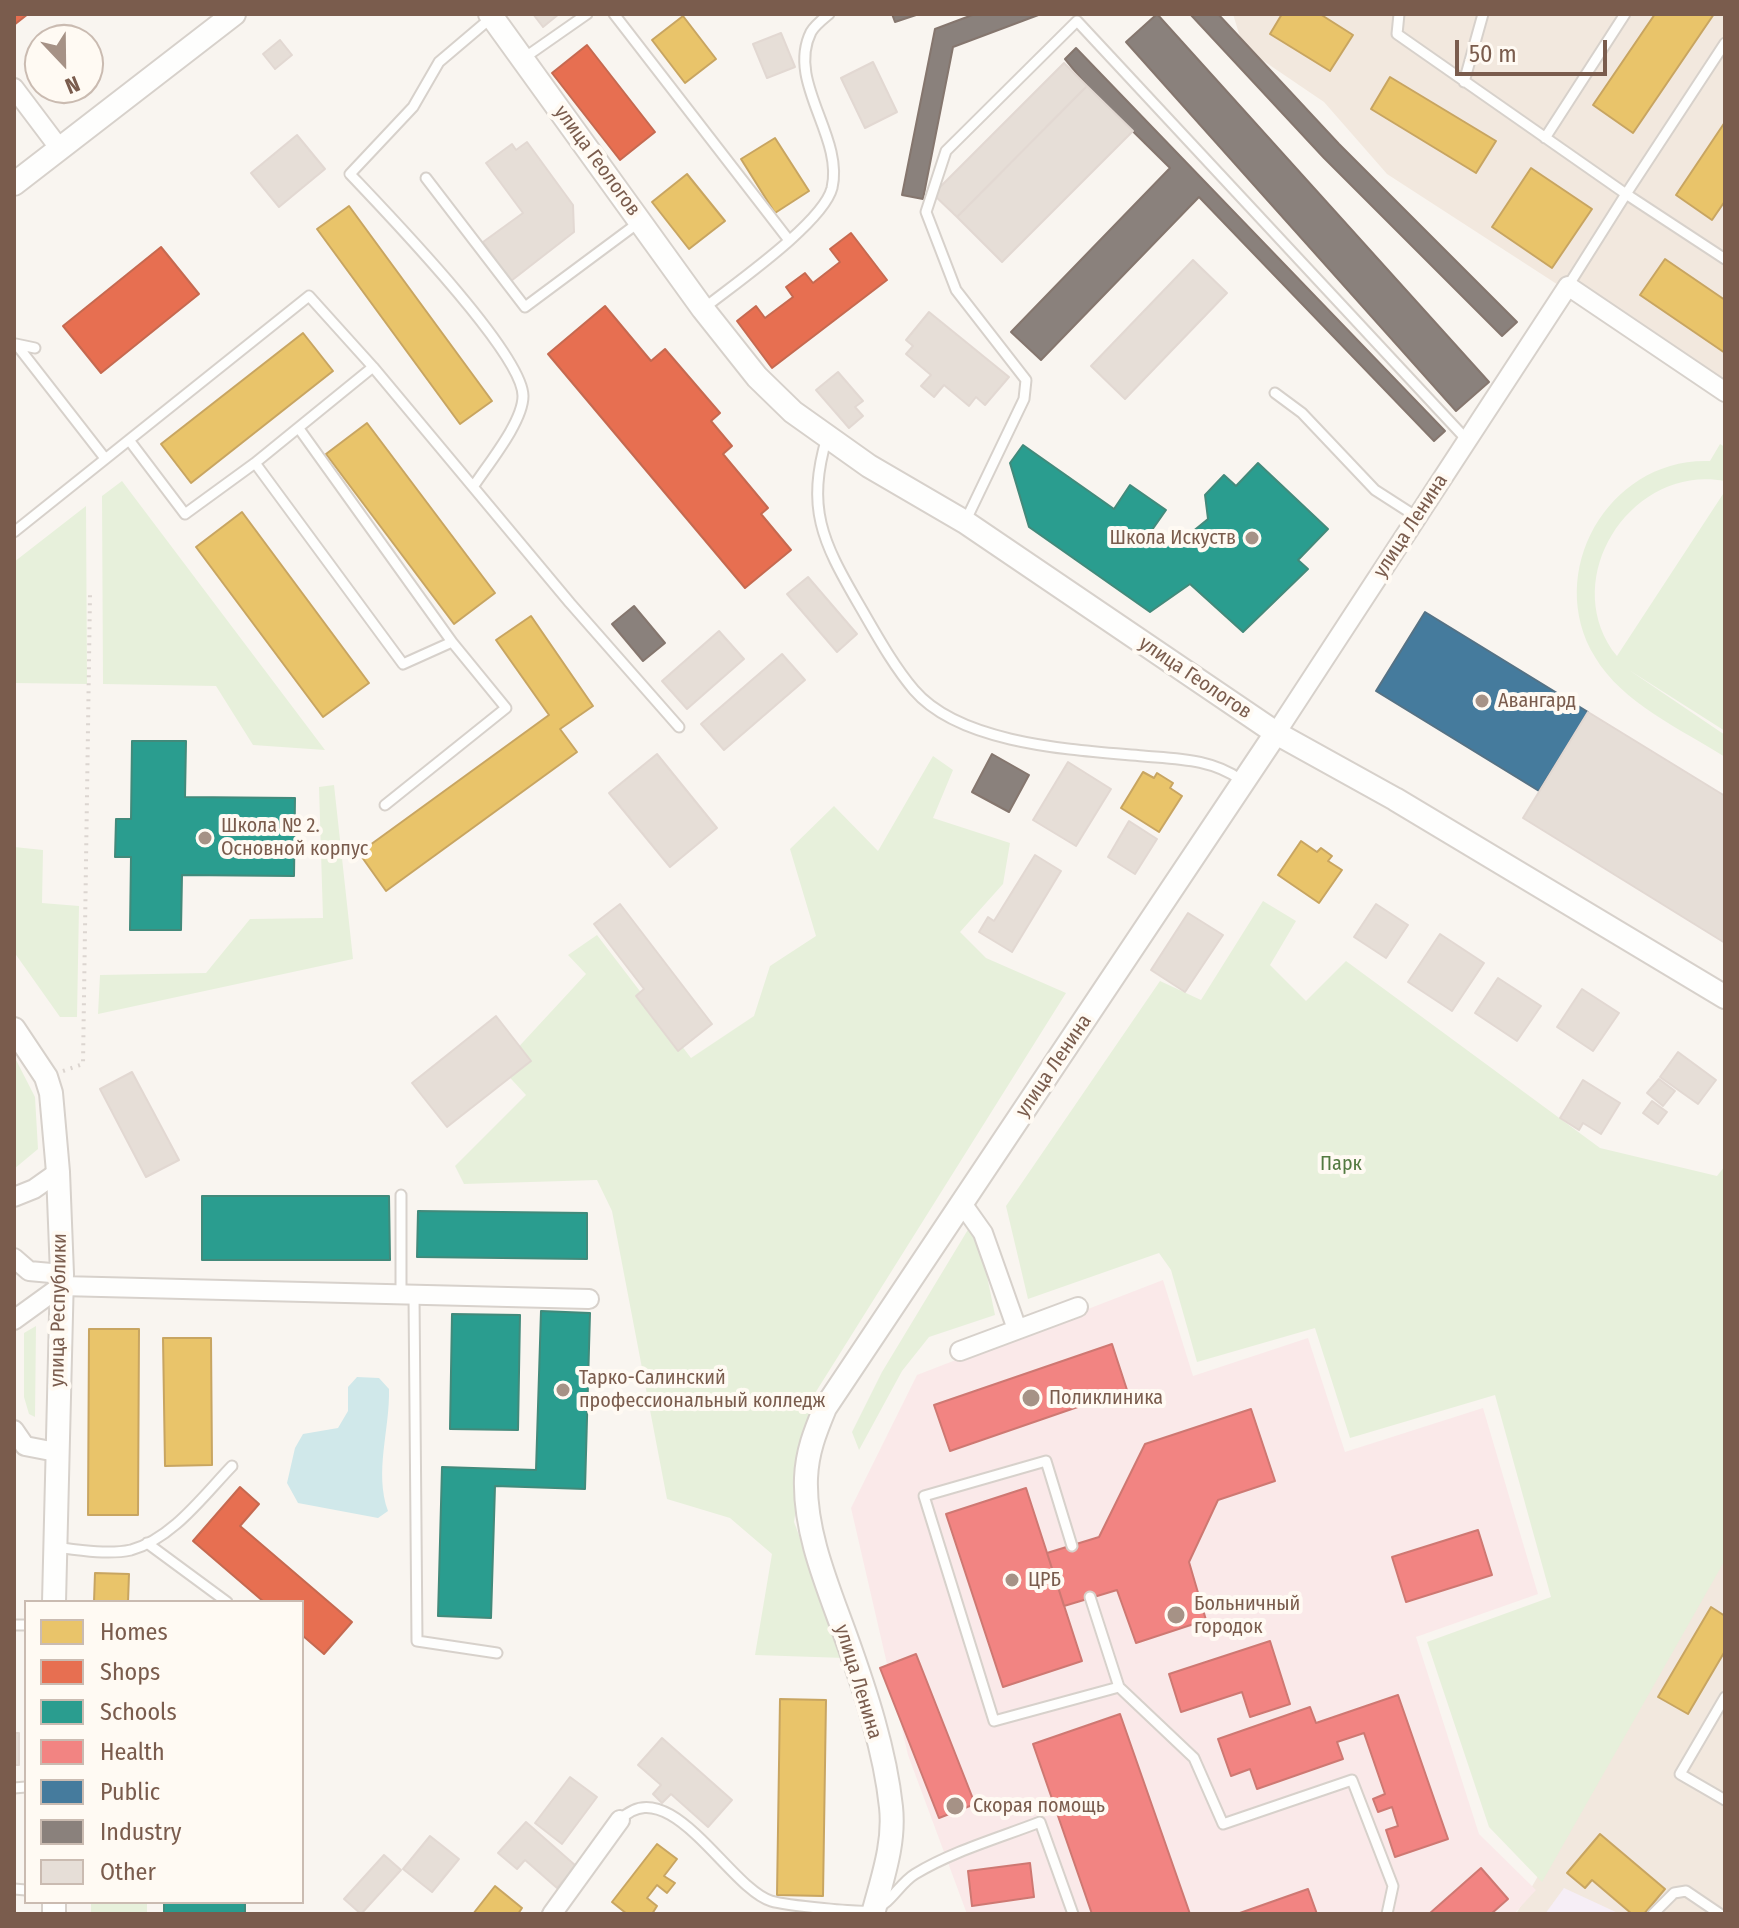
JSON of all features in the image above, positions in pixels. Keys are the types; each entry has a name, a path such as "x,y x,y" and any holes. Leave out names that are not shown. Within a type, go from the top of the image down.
{"street":[{"path":"14,184 234,14"},
{"name":"улица Геологов","path":"491,16 703,309 757,377 827,437 869,466 965,522 1276,733 1408,807 1725,997"},
{"path":"14,88 60,149"},
{"path":"1568,286 1725,392"},
{"name":"улица Ленина","path":"873,1912 890,1855 891,1809 859,1671 826,1580 813,1530 806,1479 810,1444 825,1408 1241,780 1276,733 1568,286"},
{"name":"улица Республики","path":"14,1029 46,1077 51,1093 58,1172 61,1280 54,1600"},
{"path":"14,1197 34,1189 58,1172"},
{"path":"961,1202 983,1233 1017,1329"},
{"path":"14,1258 29,1271 61,1280 589,1299"},
{"path":"14,1320 61,1280"},
{"path":"960,1351 1078,1307"},
{"path":"14,1430 25,1446 56,1452"},
{"path":"552,1914 620,1820"}],"lane":[{"path":"523,59 587,14"},
{"path":"614,14 788,239"},
{"path":"703,309 823,207 832,188 833,163 805,59 812,31 829,14"},
{"path":"1399,14 1397,34 1626,194 1724,257"},
{"path":"1464,82 1483,14"},
{"path":"1545,138 1625,14"},
{"path":"473,487 521,412 523,394 518,374 447,278 350,174 413,107 439,62 491,16"},
{"path":"965,522 1024,399 1026,380 956,290 926,212 946,151 1077,21 1467,440"},
{"path":"1568,286 1725,43"},
{"path":"426,178 525,307 641,221"},
{"path":"14,532 309,296 679,727"},
{"path":"35,348 16,344 104,457"},
{"path":"129,440 185,514 300,430 373,367"},
{"path":"1275,393 1302,413 1375,490 1417,517"},
{"path":"300,430 452,642 506,708 385,805"},
{"path":"827,437 817,473 815,504 821,525 852,593 915,692 955,720 994,734 1076,748 1196,761 1225,769 1241,780"},
{"path":"255,463 403,664 452,642"},
{"path":"401,1195 408,1294 417,1641 497,1653"},
{"path":"1072,1546 1046,1461 924,1496 994,1721 1119,1687"},
{"path":"55,1547 129,1550 147,1543 178,1521 232,1466"},
{"path":"147,1543 224,1600"},
{"path":"1090,1597 1119,1687 1194,1758 1223,1824 1352,1780 1393,1886 1387,1914"},
{"path":"1725,1697 1680,1774 1725,1800"},
{"path":"620,1820 630,1810 644,1806 665,1813 717,1851 747,1886 767,1901 798,1907 873,1912 913,1876 1040,1822 1073,1914"},
{"path":"1653,1914 1674,1893 1686,1891 1720,1914"}],"path":[{"path":"46,1077 83,1064 90,594"}],"shaded area":[{"path":"1233,14 1725,14 1725,393 1387,174 1324,102 1243,47"},
{"name":"Больничный городок","path":"1163,1280 1193,1376 1308,1338 1345,1452 1483,1408 1538,1594 1416,1637 1479,1834 1536,1890 1514,1914 967,1914 908,1755 851,1508 917,1375"},
{"path":"1725,1554 1725,1914 1516,1914"},
{"path":"1564,1888 1620,1914 1545,1914"}],"green space":[{"path":"1720,444 1725,447 1725,481 1691,480 1660,490 1633,508 1613,533 1600,562 1595,594 1600,626 1617,656 1725,491 1725,731 1629,670 1725,735 1725,757 1654,714 1607,673 1595,657 1581,624 1577,590 1582,556 1596,525 1616,499 1643,478 1674,465 1710,461"},
{"path":"122,481 325,750 253,745 216,686 103,684 102,496"},
{"path":"86,506 87,684 14,683 14,562"},
{"path":"933,756 953,770 933,818 1010,843 1003,884 960,932 986,958 1066,993 812,1398 794,1522 845,1658 755,1655 772,1554 730,1518 667,1499 612,1211 597,1180 464,1184 455,1166 526,1095 500,1067 586,974 568,955 597,935 691,1058 754,1016 770,966 816,936 790,849 834,806 878,851"},
{"path":"334,785 353,959 98,1014 100,975 206,973 250,919 323,918 319,787"},
{"path":"14,847 43,850 42,903 79,906 77,1017 60,1017 14,952"},
{"name":"Парк","path":"1263,901 1296,921 1270,965 1306,1001 1346,961 1600,1148 1717,1176 1725,1166 1725,1560 1542,1882 1489,1827 1427,1642 1551,1597 1495,1395 1350,1438 1315,1328 1197,1362 1171,1270 1159,1253 1028,1299 1006,1206 1160,981 1201,1000"},
{"path":"14,1056 35,1097 38,1149 14,1169"},
{"path":"975,1218 995,1315 929,1337 902,1371 859,1450 852,1432 882,1372"},
{"path":"36,1326 35,1417 29,1414 24,1397 24,1333"},
{"path":"91,1904 147,1904 147,1914 91,1914"}],"water":[{"path":"357,1377 379,1378 389,1389 382,1466 388,1511 378,1518 298,1503 287,1483 295,1448 303,1434 338,1428 348,1411 348,1387"}],"building: Homes":[{"path":"1282,14 1320,14 1353,35 1330,71 1270,34"},
{"path":"1655,14 1714,14 1633,133 1593,105"},
{"path":"683,16 716,59 685,83 652,40"},
{"path":"1390,77 1496,141 1476,173 1371,109"},
{"path":"1725,122 1725,201 1712,220 1676,195"},
{"path":"775,138 809,191 775,213 741,159"},
{"path":"1531,168 1592,209 1552,268 1492,227"},
{"path":"687,174 725,221 689,249 652,202"},
{"path":"349,206 492,401 460,424 317,229"},
{"path":"1665,259 1725,300 1725,353 1640,295"},
{"path":"303,333 333,371 191,483 161,444"},
{"path":"367,423 495,593 454,624 326,454"},
{"path":"242,512 369,683 323,717 196,547"},
{"path":"531,616 593,706 560,729 577,752 386,891 359,853 549,715 496,640"},
{"path":"1143,772 1154,778 1157,773 1173,783 1170,788 1182,796 1159,832 1121,808"},
{"path":"1301,841 1317,852 1321,848 1332,856 1328,861 1342,870 1319,903 1278,875"},
{"path":"89,1329 139,1329 138,1515 88,1515"},
{"path":"163,1338 211,1338 212,1465 165,1466"},
{"path":"95,1573 129,1574 128,1600 94,1600"},
{"path":"1711,1607 1725,1616 1725,1651 1688,1714 1658,1697"},
{"path":"780,1699 826,1700 823,1896 777,1895"},
{"path":"1600,1834 1665,1889 1644,1914 1632,1914 1592,1880 1585,1888 1567,1873"},
{"path":"657,1844 677,1859 664,1876 675,1883 667,1893 657,1885 647,1898 657,1906 652,1914 627,1914 612,1902"},
{"path":"495,1886 522,1908 518,1914 473,1914"}],"building: Shops":[{"path":"14,14 28,14 14,25"},
{"path":"587,45 655,132 620,160 552,73"},
{"path":"851,233 887,280 772,368 737,321 756,306 765,318 793,297 786,287 805,273 813,283 840,262 830,249"},
{"path":"161,247 199,294 101,373 63,326"},
{"path":"605,306 651,361 665,349 720,413 711,421 732,446 723,454 768,508 761,514 791,550 745,588 548,354"},
{"path":"240,1487 259,1504 240,1526 352,1622 324,1654 304,1637 304,1600 262,1600 193,1541"}],"building: Schools":[{"name":"Школа Искуств","path":"1023,445 1114,509 1130,485 1166,510 1152,530 1175,546 1208,519 1205,495 1224,475 1236,486 1258,463 1328,529 1298,560 1308,569 1243,632 1190,584 1150,612 1029,527 1010,463"},
{"name":"Школа № 2. Основной корпус","path":"132,741 186,741 185,797 295,798 294,876 182,875 181,930 130,930 131,857 115,857 116,819 131,819"},
{"path":"202,1196 389,1196 390,1260 202,1260"},
{"path":"418,1211 587,1213 587,1259 417,1257"},
{"name":"Тарко-Салинский профессиональный колледж","path":"541,1311 590,1313 585,1489 495,1486 491,1618 438,1616 442,1467 536,1470"},
{"path":"452,1314 520,1315 518,1430 450,1429"},
{"path":"164,1904 245,1904 245,1914 164,1914"}],"building: Health":[{"name":"Поликлиника","path":"1112,1344 1127,1390 950,1451 934,1405"},
{"path":"1251,1409 1275,1481 1218,1500 1189,1562 1206,1620 1136,1643 1117,1590 1064,1606 1047,1553 1099,1537 1145,1444"},
{"name":"ЦРБ","path":"1026,1488 1082,1661 1003,1687 946,1514"},
{"path":"1478,1530 1492,1575 1406,1602 1392,1557"},
{"path":"1270,1641 1290,1704 1250,1717 1242,1692 1181,1712 1169,1674"},
{"path":"916,1654 975,1804 939,1818 880,1668"},
{"path":"1398,1695 1448,1839 1395,1857 1386,1830 1398,1826 1392,1807 1378,1812 1373,1799 1385,1794 1364,1733 1337,1742 1343,1759 1257,1789 1250,1769 1231,1776 1218,1739 1310,1707 1316,1723"},
{"path":"1120,1714 1190,1914 1092,1914 1033,1744"},
{"path":"1030,1863 1034,1897 972,1906 968,1871"},
{"path":"1481,1868 1508,1899 1491,1914 1429,1914"},
{"path":"1308,1889 1317,1914 1237,1914"}],"building: Public":[{"name":"Авангард","path":"1425,612 1588,712 1539,791 1376,691"}],"building: Industry":[{"path":"892,14 919,14 895,22"},
{"path":"975,14 1041,14 953,47 923,199 902,195 935,29"},
{"path":"1157,14 1489,382 1456,411 1126,42"},
{"path":"1190,14 1218,14 1339,144 1517,322 1502,336 1324,158"},
{"path":"1076,48 1445,431 1434,441 1199,197 1041,360 1011,332 1170,168 1087,86 1065,59"},
{"path":"634,606 665,643 643,661 612,624"},
{"path":"992,754 1029,775 1009,812 972,792"}],"building: Other":[{"path":"533,14 559,14 543,27"},
{"path":"781,33 795,67 767,78 753,44"},
{"path":"280,40 292,55 275,69 263,54"},
{"path":"873,62 897,112 865,128 841,78"},
{"path":"1064,63 1087,86 957,217 933,194"},
{"path":"1087,86 1133,131 1002,262 957,217"},
{"path":"297,135 325,169 279,207 251,173"},
{"path":"527,142 573,205 574,232 511,281 483,242 523,213 486,163 512,144 516,150"},
{"path":"1193,260 1227,293 1125,399 1091,366"},
{"path":"929,312 1009,377 985,405 976,397 969,406 944,385 934,397 921,386 931,375 906,354 913,346 906,340"},
{"path":"838,372 863,401 855,407 863,416 849,428 816,390"},
{"path":"808,577 857,634 837,652 787,594"},
{"path":"719,631 744,659 687,709 662,681"},
{"path":"782,654 805,680 724,750 701,724"},
{"name":"Авангард","path":"1588,712 1725,796 1725,943 1523,818"},
{"path":"657,754 717,828 670,867 609,793"},
{"path":"1068,762 1111,789 1076,846 1033,820"},
{"path":"1129,821 1157,839 1135,874 1108,857"},
{"path":"1035,855 1061,871 1012,952 979,932 988,917 994,921"},
{"path":"620,904 712,1024 678,1051 636,996 644,989 594,924"},
{"path":"1376,904 1408,925 1386,958 1354,937"},
{"path":"1188,913 1223,935 1185,992 1151,970"},
{"path":"1440,934 1484,963 1452,1011 1408,982"},
{"path":"1498,978 1541,1006 1517,1041 1475,1013"},
{"path":"1582,989 1619,1013 1593,1051 1557,1027"},
{"path":"496,1016 531,1061 447,1127 412,1083"},
{"path":"1678,1052 1716,1080 1698,1104 1660,1077"},
{"path":"132,1072 179,1160 146,1177 100,1089"},
{"path":"1659,1079 1675,1091 1663,1106 1647,1093"},
{"path":"1583,1080 1620,1103 1601,1134 1583,1123 1579,1130 1560,1118"},
{"path":"1652,1101 1667,1112 1658,1124 1643,1113"},
{"path":"14,1733 19,1733 19,1765 14,1765"},
{"path":"662,1738 732,1800 708,1827 671,1794 662,1803 653,1794 661,1785 638,1765"},
{"path":"570,1777 597,1797 562,1844 535,1823"},
{"path":"526,1822 576,1866 557,1888 525,1860 517,1869 498,1853"},
{"path":"430,1836 459,1859 432,1892 403,1869"},
{"path":"384,1855 401,1870 361,1914 344,1899"}],"place":[{"name":"Школа Искуств","path":"1252,538"},
{"name":"Авангард","path":"1482,701"},
{"name":"Школа № 2. Основной корпус","path":"205,838"},
{"name":"Тарко-Салинский профессиональный колледж","path":"563,1390"},
{"name":"Поликлиника","path":"1031,1398"},
{"name":"ЦРБ","path":"1012,1580"},
{"name":"Больничный городок","path":"1176,1615"},
{"name":"Скорая помощь","path":"955,1806"}]}
